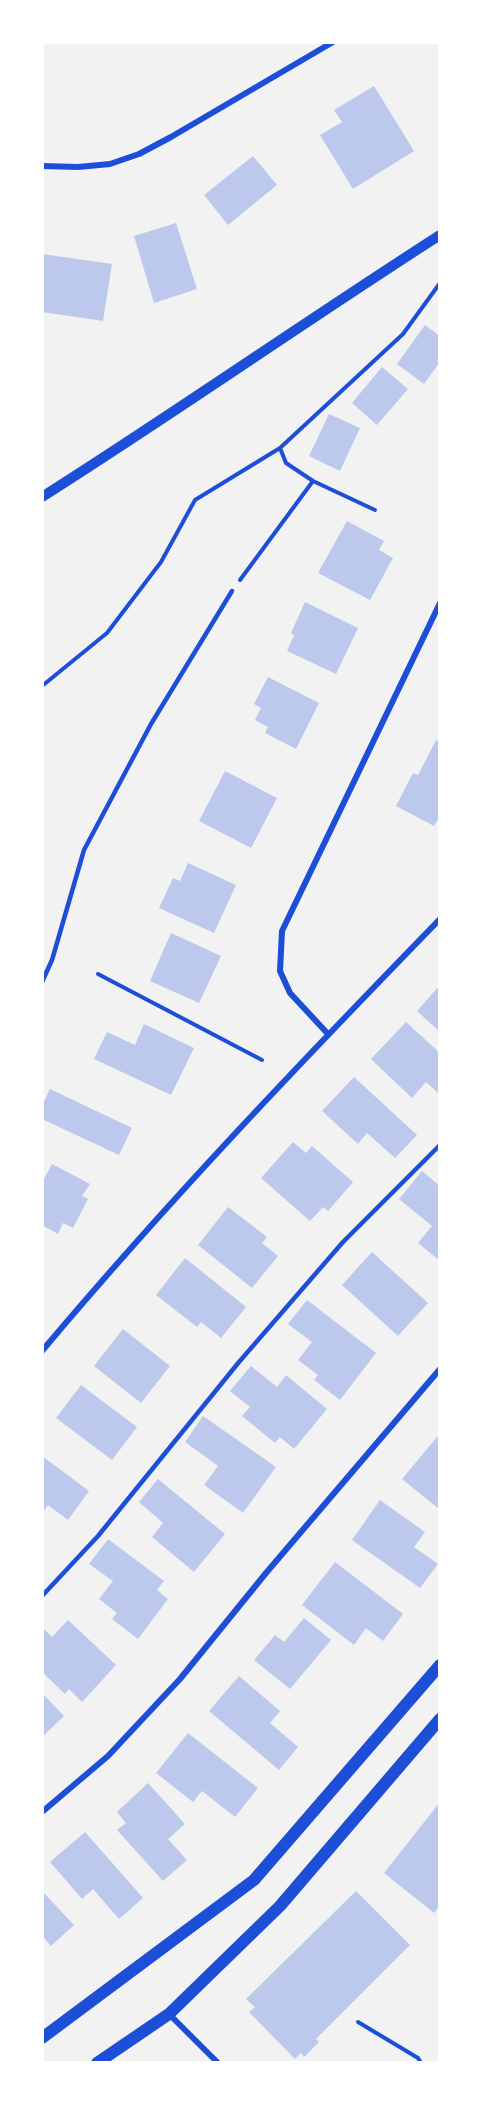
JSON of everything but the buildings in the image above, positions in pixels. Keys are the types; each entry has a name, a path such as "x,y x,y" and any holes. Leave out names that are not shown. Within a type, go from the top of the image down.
{"main road":[{"path":"42,2038 254,1880 440,1665"},
{"path":"97,2063 169,2014 280,1906 440,1719"}],"street":[{"path":"42,166 78,167 110,164 139,154 333,42"},
{"path":"42,497 440,235"},
{"path":"328,1034 290,993 280,971 282,930 440,603"},
{"path":"42,1351 113,1266 328,1034 440,919"},
{"path":"42,1812 108,1756 180,1679 266,1573 440,1369"},
{"path":"169,2014 218,2063"}],"lane":[{"path":"42,982 52,960 84,850 151,724 232,591"},
{"path":"42,1596 98,1536 239,1362 343,1242 440,1145"}],"path":[{"path":"42,686 107,633 161,562 195,500 280,448 404,334 440,283"},
{"path":"280,448 286,463 313,481 375,510"},
{"path":"232,591 313,481"},
{"path":"98,974 262,1060"},
{"path":"358,2022 418,2058 421,2063"}]}
